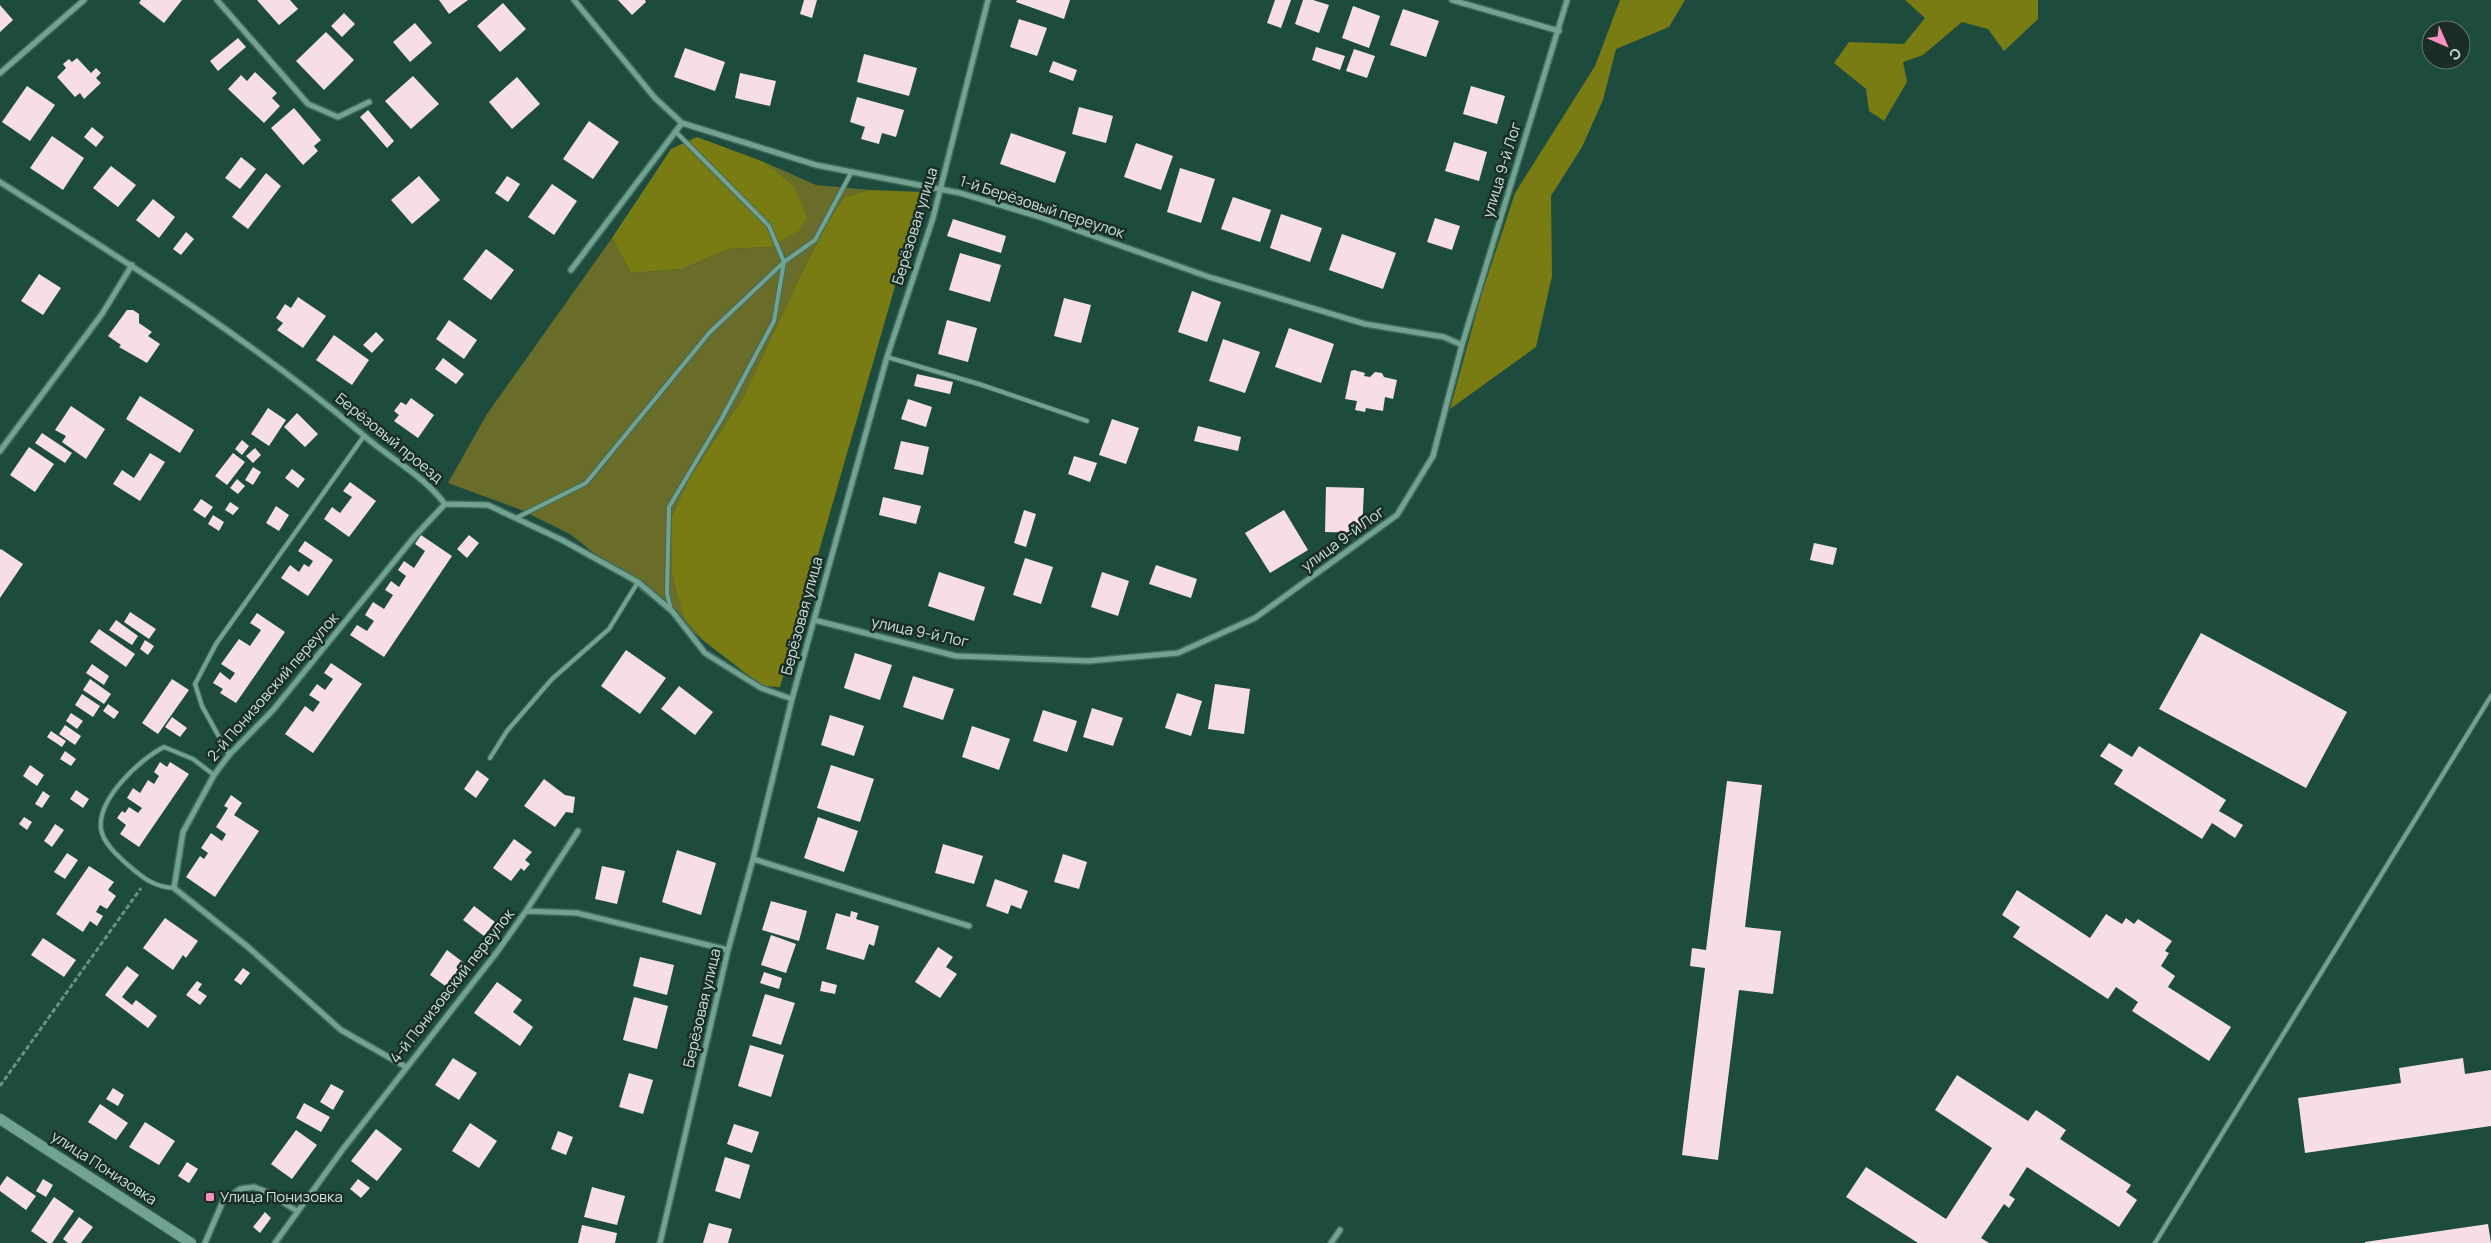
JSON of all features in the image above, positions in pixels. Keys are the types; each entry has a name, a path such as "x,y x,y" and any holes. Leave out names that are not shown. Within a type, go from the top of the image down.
{"main road":[{"name":"улица Понизовка","path":"0,1119 191,1243"}],"street":[{"path":"0,73 84,0"},
{"path":"217,0 308,104 338,117 368,102"},
{"name":"1-й Берёзовый переулок","path":"574,0 655,98 682,123 816,165 940,188 1040,217 1209,277 1365,324 1444,336 1462,345"},
{"name":"Берёзовая улица","path":"660,1243 728,950 753,860 792,699 887,358 940,188 988,0"},
{"path":"1452,0 1558,31"},
{"name":"улица 9-й Лог","path":"814,620 956,656 1088,661 1178,653 1254,618 1397,515 1433,456 1462,345 1567,0"},
{"path":"571,270 682,123"},
{"name":"Берёзовый проезд","path":"0,182 132,264 252,345 330,406 364,436 433,487 445,504 488,505 562,540 638,582 672,611 705,653 761,688 792,699"},
{"path":"0,451 102,314 132,264"},
{"name":"2-й Понизовский переулок","path":"174,888 183,832 214,775 229,755 273,710 415,536 445,504"},
{"path":"526,910 578,831"},
{"path":"753,860 969,926"},
{"path":"174,888 248,947 341,1030 406,1067"},
{"name":"4-й Понизовский переулок","path":"275,1243 406,1067 497,952 526,910 577,913 728,950"},
{"path":"205,1243 223,1201 240,1189 254,1187 267,1192 297,1211"},
{"path":"1331,1243 1340,1230"}],"lane":[{"path":"672,611 667,593 669,507 722,418 774,321 784,262 769,226 675,131"},
{"path":"516,518 586,483 710,332 784,262 816,240 851,173"},
{"path":"887,358 982,385 1087,421"},
{"path":"229,755 202,706 195,684 216,644 364,436"},
{"path":"490,758 507,731 552,679 609,629 638,582"},
{"path":"2155,1243 2491,696"},
{"path":"174,888 162,887 147,881 117,855 106,842 101,829 104,813 111,797 137,765 164,747 193,759 214,775"}],"path":[{"path":"0,1086 147,881"}],"shaded area":[{"path":"1620,0 1685,0 1669,27 1616,49 1603,100 1582,147 1551,196 1552,276 1536,347 1450,409 1481,296 1515,193 1595,66"},
{"path":"1905,0 2038,0 2038,19 2004,51 1988,29 1962,22 1923,55 1903,62 1907,82 1884,121 1869,111 1866,89 1834,63 1849,42 1904,44 1925,18"},
{"path":"697,137 764,162 794,186 807,218 799,230 771,247 729,249 682,269 631,273 612,238 671,149"},
{"path":"764,162 816,185 870,190 844,197 826,225 744,396 690,477 672,516 684,618 704,641 570,534 519,509 448,483 487,414 612,238 631,273 682,269 729,249 771,247 794,186"},
{"path":"870,190 922,192 780,687 762,686 704,641 684,618 672,573 672,516 690,477 744,396 826,225 844,197"}],"building":[{"path":"141,0 182,0 164,23 139,3"},
{"path":"257,0 290,0 298,9 279,25"},
{"path":"439,0 468,0 449,14"},
{"path":"618,0 645,0 646,2 632,15"},
{"path":"804,0 817,0 812,18 800,14"},
{"path":"1017,0 1070,0 1064,19 1016,2"},
{"path":"1275,0 1291,0 1281,28 1267,23"},
{"path":"1303,0 1313,0 1329,5 1319,33 1295,24"},
{"path":"503,3 526,29 500,52 477,26"},
{"path":"0,5 13,20 0,32"},
{"path":"1353,6 1380,16 1369,48 1342,38"},
{"path":"1403,9 1439,21 1426,57 1390,45"},
{"path":"344,13 355,24 342,37 331,26"},
{"path":"1019,19 1047,28 1037,56 1010,47"},
{"path":"415,23 432,43 410,62 393,42"},
{"path":"326,32 354,60 324,90 296,61"},
{"path":"238,38 246,47 218,71 210,61"},
{"path":"1316,47 1345,56 1340,70 1312,60"},
{"path":"685,48 725,62 715,91 674,77"},
{"path":"1354,49 1375,56 1367,78 1346,71"},
{"path":"864,54 917,68 909,96 857,82"},
{"path":"77,58 91,73 96,68 101,73 96,78 101,83 84,99 80,93 75,97 57,77 66,68 63,64 69,59 72,62"},
{"path":"1053,61 1077,70 1073,81 1049,72"},
{"path":"255,72 277,93 272,98 280,106 264,123 228,89 241,75 247,81"},
{"path":"740,73 776,81 770,106 735,98"},
{"path":"413,76 439,104 411,129 385,101"},
{"path":"517,77 540,104 512,129 489,102"},
{"path":"27,86 55,105 30,141 2,122"},
{"path":"1471,86 1505,96 1497,124 1463,114"},
{"path":"857,97 904,110 896,137 882,133 879,144 861,139 865,127 850,122"},
{"path":"1079,107 1113,116 1106,143 1072,134"},
{"path":"294,108 321,140 314,146 318,151 303,165 271,128"},
{"path":"368,110 394,141 387,148 360,117"},
{"path":"589,121 619,142 593,179 563,159"},
{"path":"92,127 104,137 96,147 84,137"},
{"path":"1011,133 1066,152 1055,183 1000,164"},
{"path":"52,136 84,158 63,190 30,168"},
{"path":"1454,142 1487,152 1479,181 1445,171"},
{"path":"1136,143 1173,156 1161,190 1124,177"},
{"path":"241,157 256,169 240,189 225,178"},
{"path":"111,166 136,185 118,207 93,188"},
{"path":"1180,168 1215,179 1201,223 1167,212"},
{"path":"266,173 281,186 248,229 232,217"},
{"path":"419,176 440,200 412,224 391,200"},
{"path":"507,176 520,184 508,202 495,193"},
{"path":"552,184 577,201 554,235 528,217"},
{"path":"1233,197 1271,210 1260,242 1221,229"},
{"path":"153,199 175,217 159,238 136,220"},
{"path":"1281,214 1322,228 1310,262 1270,248"},
{"path":"1435,218 1460,226 1452,250 1427,242"},
{"path":"953,219 1006,236 1001,253 947,236"},
{"path":"186,232 194,239 181,255 173,249"},
{"path":"1342,234 1396,253 1383,289 1329,270"},
{"path":"486,249 514,270 491,300 463,279"},
{"path":"960,253 1001,265 990,302 949,290"},
{"path":"39,274 61,288 43,315 21,301"},
{"path":"1192,291 1221,302 1207,342 1178,332"},
{"path":"298,297 326,316 303,348 277,330 283,323 276,318 285,304 291,308"},
{"path":"1064,298 1091,305 1081,343 1054,336"},
{"path":"127,310 133,310 139,314 139,323 152,332 148,336 160,344 147,363 119,347 121,345 108,336"},
{"path":"449,320 477,340 464,359 436,339"},
{"path":"947,320 977,328 968,362 938,354"},
{"path":"1289,328 1334,344 1321,383 1275,367"},
{"path":"376,332 384,340 372,353 363,345"},
{"path":"334,335 369,360 352,385 316,360"},
{"path":"1223,339 1260,352 1245,393 1209,381"},
{"path":"443,358 464,374 456,384 435,369"},
{"path":"1351,371 1365,373 1364,376 1370,377 1375,372 1382,373 1384,377 1397,380 1393,399 1385,397 1383,411 1366,408 1365,412 1355,410 1357,401 1345,399"},
{"path":"917,374 953,382 950,394 914,386"},
{"path":"140,396 194,430 180,453 126,419"},
{"path":"411,398 434,415 418,438 394,421 399,415 394,411 401,402 406,405"},
{"path":"908,399 932,407 926,427 901,419"},
{"path":"71,406 105,429 86,459 62,442 66,436 55,430"},
{"path":"268,408 286,420 269,446 251,434"},
{"path":"297,413 318,434 305,447 284,427"},
{"path":"1112,419 1139,428 1126,464 1099,455"},
{"path":"1198,426 1241,437 1238,451 1194,441"},
{"path":"42,433 72,453 65,463 35,443"},
{"path":"242,440 249,446 242,455 235,449"},
{"path":"901,441 929,447 923,475 894,469"},
{"path":"29,447 54,464 35,492 10,475"},
{"path":"255,448 261,455 253,463 246,456"},
{"path":"150,453 165,462 140,501 113,484 122,470 134,478"},
{"path":"233,453 245,462 227,485 215,476"},
{"path":"1074,456 1097,463 1090,482 1068,474"},
{"path":"253,467 261,472 253,485 245,480"},
{"path":"292,469 305,479 298,488 285,478"},
{"path":"237,479 245,486 238,494 230,488"},
{"path":"350,482 376,501 349,537 324,519 332,507 340,513 352,497 343,491"},
{"path":"1326,487 1364,488 1362,533 1325,532"},
{"path":"883,497 921,506 916,524 879,515"},
{"path":"201,499 213,507 205,518 193,510"},
{"path":"230,502 239,508 233,515 225,510"},
{"path":"276,506 289,515 279,531 266,523"},
{"path":"1024,510 1036,514 1026,547 1014,543"},
{"path":"1284,510 1308,550 1270,573 1245,533"},
{"path":"213,515 224,522 219,531 208,524"},
{"path":"421,535 452,556 384,657 350,635 357,625 367,631 374,621 365,615 373,602 384,609 393,595 385,590 391,581 399,587 406,576 398,570 404,561 414,568 425,551 415,544"},
{"path":"469,535 479,543 467,558 457,549"},
{"path":"305,541 333,560 308,596 281,578 290,565 299,572 304,564 309,567 313,561 298,551"},
{"path":"1814,543 1837,548 1833,565 1810,560"},
{"path":"0,550 23,564 0,598"},
{"path":"1025,558 1053,567 1041,604 1013,595"},
{"path":"1156,565 1197,579 1191,598 1149,584"},
{"path":"939,572 985,587 974,621 928,606"},
{"path":"1102,572 1129,581 1118,616 1091,607"},
{"path":"130,612 156,629 149,639 124,622"},
{"path":"257,613 285,632 236,703 220,693 223,689 213,683 220,672 230,680 235,673 221,664 239,639 250,646 261,630 250,623"},
{"path":"116,620 138,636 132,645 109,630"},
{"path":"99,629 135,654 126,667 90,642"},
{"path":"2201,633 2347,712 2306,788 2159,709"},
{"path":"145,640 154,646 148,655 140,649"},
{"path":"626,650 666,678 640,714 601,686"},
{"path":"855,653 892,665 880,700 844,688"},
{"path":"331,663 362,684 313,753 285,734 305,706 313,712 320,702 309,695 317,684 325,690 333,679 324,673"},
{"path":"92,664 109,676 104,685 86,673"},
{"path":"913,676 954,689 943,720 903,707"},
{"path":"90,679 111,694 104,704 83,690"},
{"path":"172,679 189,690 158,734 142,723"},
{"path":"1215,684 1250,689 1244,734 1208,729"},
{"path":"679,686 713,712 695,735 661,709"},
{"path":"1177,693 1202,701 1191,736 1165,728"},
{"path":"82,694 100,706 93,717 75,705"},
{"path":"108,704 119,712 114,719 103,711"},
{"path":"1092,708 1123,718 1113,746 1083,737"},
{"path":"1043,710 1077,721 1067,752 1033,741"},
{"path":"71,713 83,721 77,729 66,721"},
{"path":"830,715 864,726 854,756 821,745"},
{"path":"172,717 187,728 180,737 165,727"},
{"path":"65,725 81,736 75,745 59,734"},
{"path":"972,726 1010,739 999,770 962,757"},
{"path":"51,731 66,741 62,747 47,737"},
{"path":"2109,743 2132,757 2139,746 2226,800 2219,811 2243,825 2235,838 2212,823 2202,839 2114,784 2123,770 2100,756"},
{"path":"65,751 76,759 71,766 60,759"},
{"path":"160,762 167,767 170,762 189,774 139,847 120,834 126,825 117,818 122,811 125,813 129,807 138,813 142,808 127,798 133,788 140,793 148,780 154,784 159,776 154,772"},
{"path":"30,765 44,775 37,786 23,776"},
{"path":"831,765 874,779 860,822 817,808"},
{"path":"477,770 489,779 476,798 464,789"},
{"path":"544,779 565,795 575,797 573,813 566,812 555,827 524,806"},
{"path":"1727,781 1762,785 1745,927 1781,931 1773,994 1739,990 1718,1160 1682,1155 1705,968 1690,966 1692,948 1706,950"},
{"path":"76,790 89,799 83,808 70,799"},
{"path":"43,791 50,796 42,808 35,804"},
{"path":"231,795 242,803 234,815 259,831 215,897 186,877 200,856 204,859 208,853 201,848 211,833 222,841 226,834 216,827 228,808 224,806"},
{"path":"24,817 32,822 27,830 19,824"},
{"path":"818,817 858,831 844,872 804,858"},
{"path":"55,824 64,830 52,847 44,841"},
{"path":"514,839 532,852 525,860 530,864 524,871 521,868 511,881 493,868"},
{"path":"943,844 983,856 974,884 935,873"},
{"path":"677,850 716,863 701,915 662,902"},
{"path":"67,853 78,860 65,879 54,872"},
{"path":"1063,854 1087,862 1079,889 1054,882"},
{"path":"89,866 114,882 108,890 116,896 107,909 100,905 96,912 103,916 97,926 90,921 83,932 56,914"},
{"path":"602,866 625,871 617,904 595,899"},
{"path":"995,879 1028,891 1021,909 1011,905 1008,914 986,906"},
{"path":"2017,890 2090,938 2106,914 2122,924 2126,918 2134,924 2138,919 2172,941 2165,951 2169,953 2161,966 2175,976 2168,987 2231,1027 2209,1061 2132,1011 2138,1002 2116,987 2108,999 2013,937 2020,927 2002,915"},
{"path":"771,901 807,911 799,941 762,930"},
{"path":"474,906 495,922 484,936 463,920"},
{"path":"851,911 858,913 856,919 879,926 874,946 869,944 864,960 826,949 836,913 850,917"},
{"path":"165,918 198,941 186,958 183,955 173,970 143,948"},
{"path":"771,935 796,944 786,973 761,965"},
{"path":"43,938 76,960 64,977 31,955"},
{"path":"938,947 953,957 946,967 957,974 940,998 915,982"},
{"path":"447,950 468,966 451,990 430,975"},
{"path":"640,957 674,965 667,995 633,986"},
{"path":"127,966 139,975 122,997 132,1005 136,1000 157,1016 148,1028 105,995"},
{"path":"243,968 250,973 241,985 234,980"},
{"path":"764,972 782,978 779,989 760,983"},
{"path":"197,981 202,984 198,990 207,996 200,1005 186,995"},
{"path":"822,981 837,985 835,994 820,991"},
{"path":"497,982 522,1000 513,1012 533,1027 520,1046 474,1013"},
{"path":"765,994 795,1003 781,1045 752,1036"},
{"path":"634,997 668,1006 657,1049 623,1040"},
{"path":"750,1045 784,1055 771,1097 738,1086"},
{"path":"453,1058 477,1073 459,1100 435,1085"},
{"path":"2463,1058 2465,1074 2491,1070 2491,1126 2305,1153 2298,1098 2401,1083 2399,1068"},
{"path":"629,1073 653,1080 643,1114 619,1107"},
{"path":"1957,1075 2028,1121 2036,1110 2066,1130 2060,1139 2131,1185 2126,1192 2137,1200 2119,1227 2027,1167 2009,1195 2015,1199 2009,1208 2004,1204 1981,1238 1989,1243 1918,1243 1846,1197 1866,1167 1946,1219 1992,1148 1935,1110"},
{"path":"331,1084 344,1091 333,1110 320,1102"},
{"path":"113,1088 124,1095 118,1106 106,1099"},
{"path":"304,1103 330,1117 321,1132 296,1118"},
{"path":"100,1104 128,1123 116,1140 88,1122"},
{"path":"145,1122 175,1141 159,1165 129,1147"},
{"path":"470,1123 497,1141 479,1168 452,1151"},
{"path":"734,1124 759,1132 752,1153 727,1144"},
{"path":"376,1129 402,1149 377,1181 351,1161"},
{"path":"296,1130 317,1145 292,1179 271,1164"},
{"path":"558,1131 573,1137 566,1155 551,1149"},
{"path":"725,1157 750,1165 740,1199 715,1191"},
{"path":"187,1162 198,1169 189,1183 178,1176"},
{"path":"7,1176 36,1196 26,1210 0,1191 0,1186"},
{"path":"43,1179 53,1185 46,1197 36,1191"},
{"path":"358,1179 370,1188 361,1198 350,1189"},
{"path":"592,1187 625,1196 617,1225 584,1217"},
{"path":"54,1197 74,1211 52,1243 48,1243 31,1231"},
{"path":"265,1212 271,1218 260,1233 253,1227"},
{"path":"79,1217 93,1227 81,1243 68,1243 63,1239"},
{"path":"709,1223 732,1229 728,1243 703,1243"},
{"path":"2488,1224 2491,1243 2365,1243 2365,1242"},
{"path":"582,1225 617,1233 615,1243 578,1243"}],"place":[{"name":"Улица Понизовка","path":"210,1197"}]}
